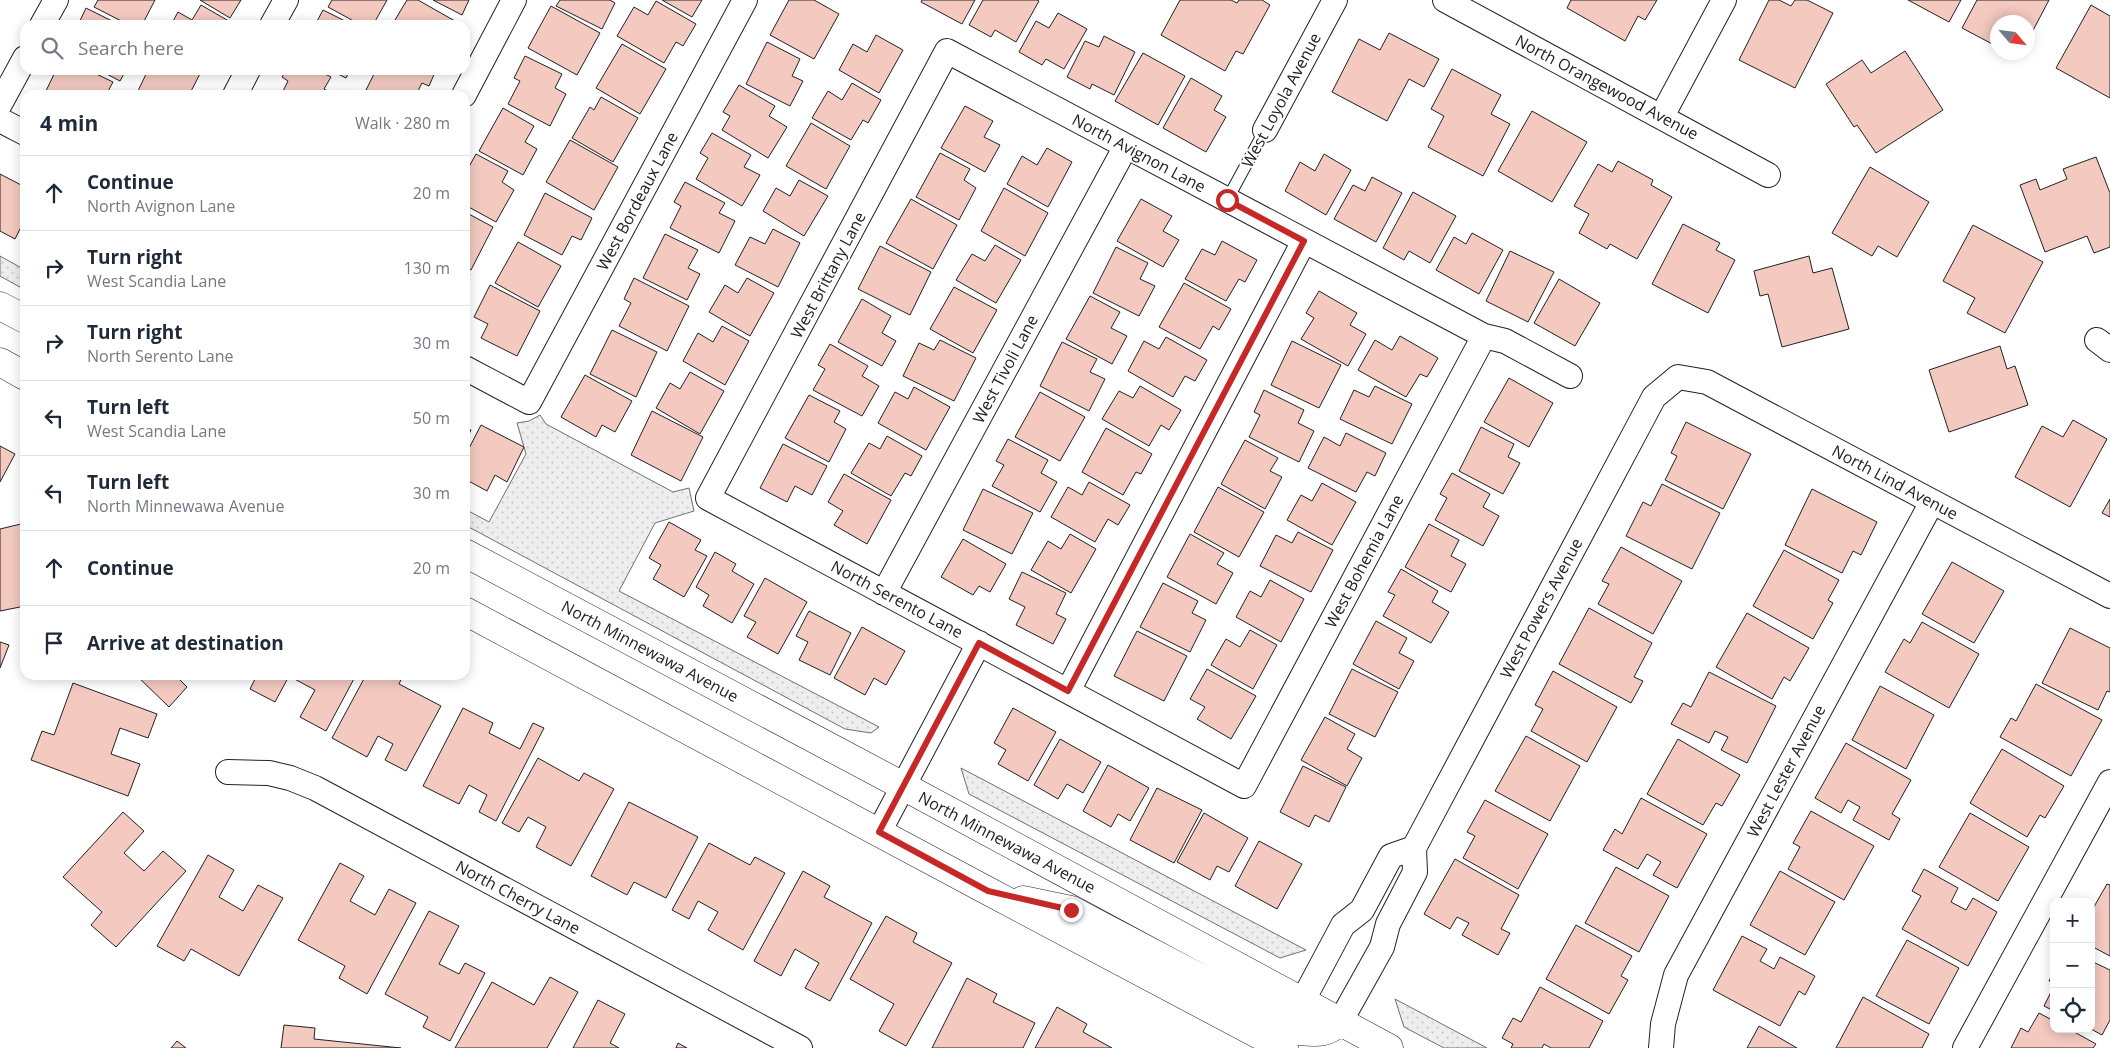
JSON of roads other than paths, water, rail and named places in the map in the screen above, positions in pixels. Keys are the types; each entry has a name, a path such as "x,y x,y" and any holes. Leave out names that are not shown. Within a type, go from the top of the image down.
{"main road":[{"path":"0,306 20,316"},
{"path":"0,362 20,373"},
{"name":"North Minnewawa Avenue","path":"470,556 1389,1048"},
{"path":"470,614 1284,1048"},
{"path":"988,891 1071,910 1302,1031 1316,1033 1330,1031 1340,1022"}],"street":[{"path":"45,20 56,0"},
{"path":"275,20 286,0"},
{"path":"467,90 514,0"},
{"name":"West Bordeaux Lane","path":"470,371 529,402 745,0"},
{"name":"West Loyola Avenue","path":"1265,130 1335,0"},
{"name":"North Orangewood Avenue","path":"1445,0 1768,175"},
{"path":"1662,116 1724,0"},
{"name":"North Avignon Lane","path":"947,51 1484,336 1505,341 1570,376"},
{"name":"West Brittany Lane","path":"708,498 947,51"},
{"path":"0,104 20,67"},
{"path":"238,90 245,75"},
{"path":"0,120 20,130"},
{"name":"West Tivoli Lane","path":"884,593 1126,146"},
{"path":"1068,691 1304,241"},
{"name":"West Bohemia Lane","path":"1244,786 1484,336"},
{"name":"North Lind Avenue","path":"1678,377 1707,382 2110,596"},
{"name":"West Powers Avenue","path":"1340,1022 1382,947 1388,924 1415,872 1414,848 1654,397 1678,377"},
{"name":"North Serento Lane","path":"708,498 1244,786"},
{"name":"West Lester Avenue","path":"1661,1048 1663,1024 1676,975 1932,502"},
{"path":"879,832 979,643"},
{"name":"North Cherry Lane","path":"228,772 269,773 290,778 314,788 800,1048"},
{"path":"1965,1048 2110,782"},
{"path":"1302,1002 1343,925 1362,910 1392,856 1414,848"},
{"path":"1362,910 1388,924"}],"lane":[{"name":"West Loyola Avenue","path":"1227,200 1265,130"}]}
